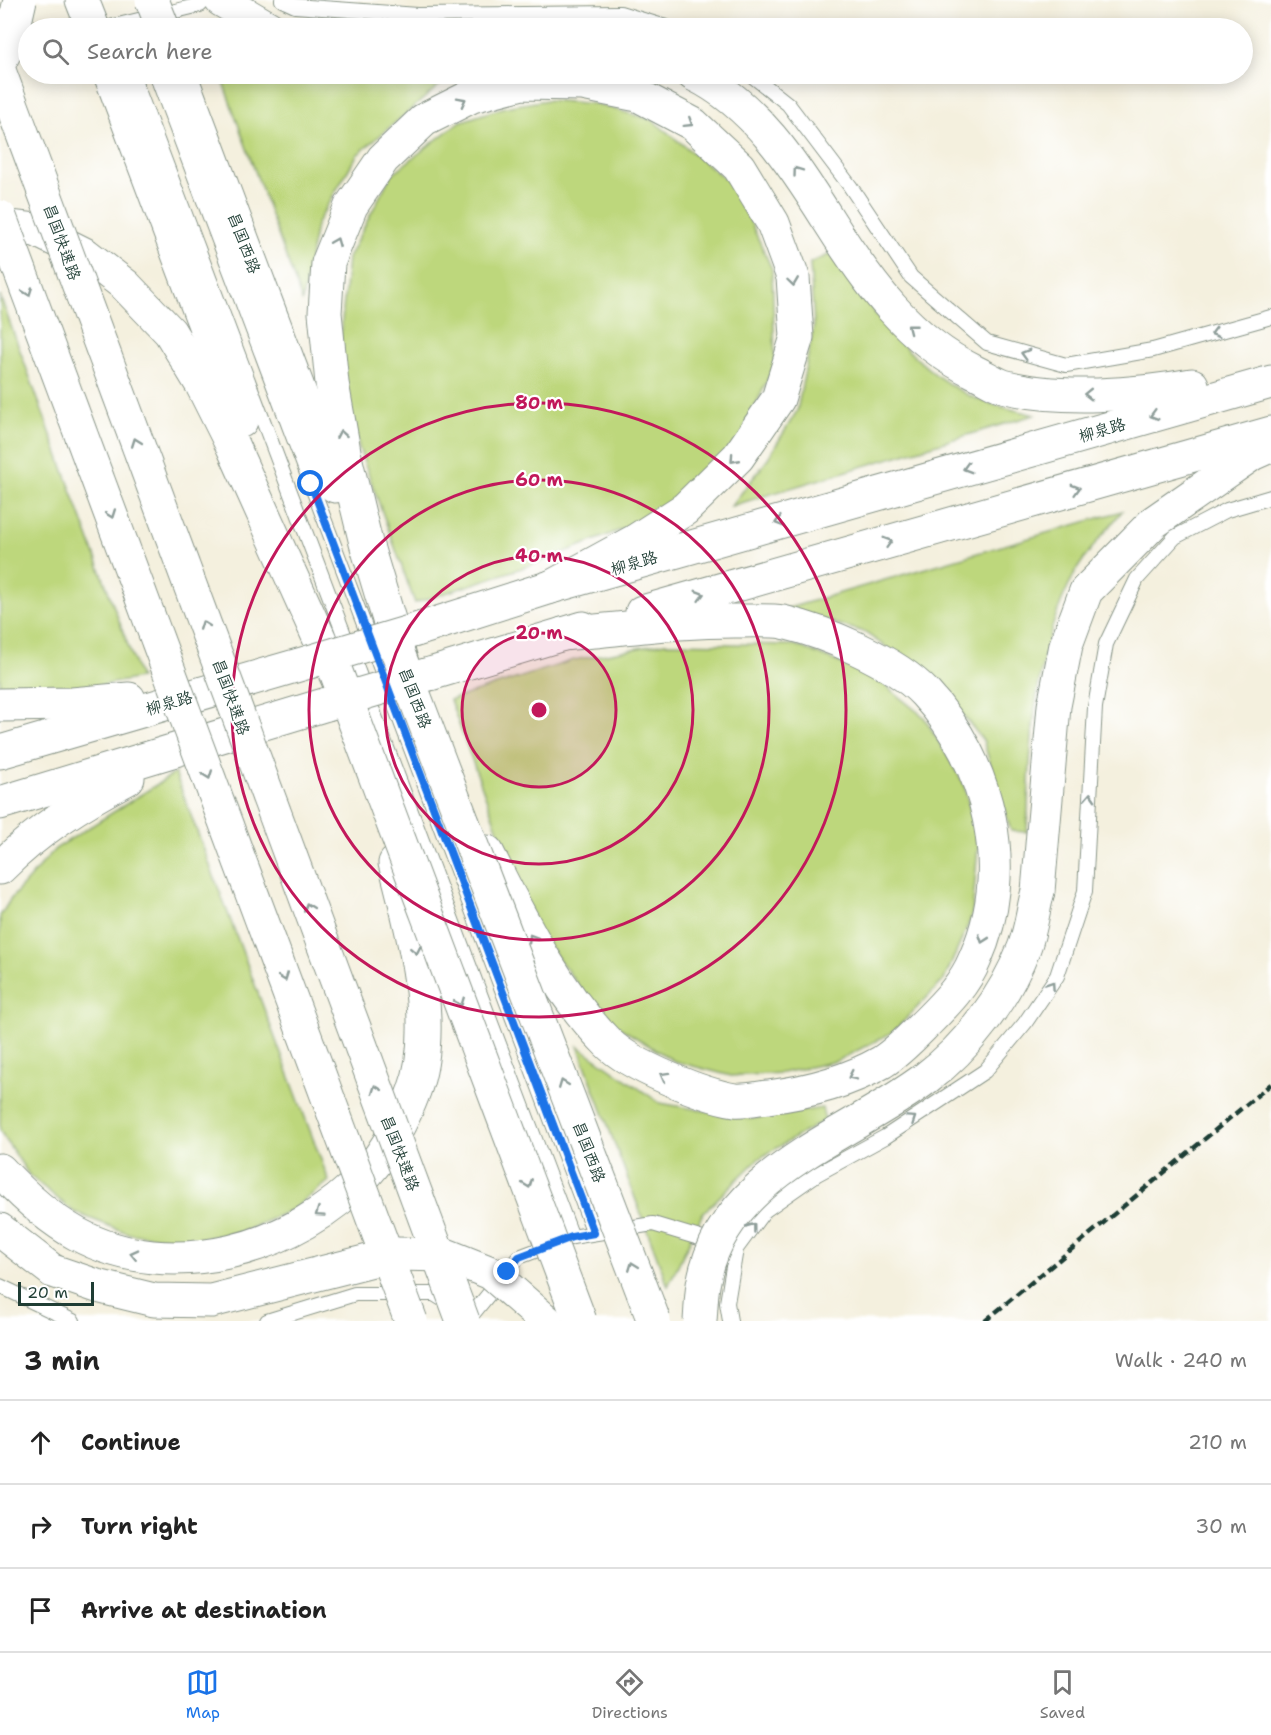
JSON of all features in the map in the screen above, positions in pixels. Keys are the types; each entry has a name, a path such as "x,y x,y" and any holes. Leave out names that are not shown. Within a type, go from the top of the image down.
{"main road":[{"path":"0,61 10,40 20,0"},
{"path":"82,0 98,18"},
{"path":"220,0 252,18"},
{"name":"昌国快速路","path":"0,73 471,1319"},
{"path":"0,1170 26,1198 77,1234 136,1256 193,1258 239,1251 281,1236 321,1213 367,1173 388,1142 415,1090 424,1040 422,981 391,846 322,667 114,84"},
{"name":"昌国西路","path":"184,84 407,642 654,1321"},
{"path":"518,84 472,96 424,120 383,159 351,206 328,263 325,313 332,383 345,458 366,543 407,642 486,850 524,926 565,990 610,1045 672,1081 737,1100 792,1094 839,1082 885,1060 952,997 975,961 988,922 995,882 993,833 981,784 954,733 924,691 881,661 826,635 779,621 682,623 563,634"},
{"path":"550,587 635,541 686,509 738,457 778,399 797,337 793,277 773,223 739,167 693,124 638,95 584,84"},
{"path":"711,84 761,126 799,171 858,264 903,323 953,361 1003,386 1068,394 1150,393 1271,372"},
{"path":"0,217 411,1321"},
{"path":"0,226 36,230 86,255 125,285 170,332 202,385 233,447 322,667 580,1321"},
{"name":"柳泉路","path":"0,753 211,690 322,667 407,642 550,587 1271,381"},
{"path":"0,802 563,634 1271,433"},
{"path":"700,1321 703,1283 717,1242 746,1200 786,1165 926,1078 964,1043 996,1000 1024,948 1038,891 1054,706 1066,645 1086,591 1154,522 1252,454 1271,445"},
{"path":"0,705 72,705 211,690"},
{"path":"0,868 34,836 75,807 165,759 224,734"},
{"path":"0,1230 53,1271 97,1286 154,1300 211,1301 396,1254 447,1254 492,1273 546,1321"}],"lane":[{"path":"151,18 200,5 205,0"},
{"path":"282,0 295,6 418,15 620,13 636,18"},
{"path":"0,15 18,25"},
{"path":"136,84 572,1237"},
{"path":"160,84 594,1233"},
{"path":"763,84 788,104 850,186 911,276 987,343 1066,365 1153,350 1271,317"},
{"path":"730,1321 727,1303 736,1249 764,1210 818,1174 885,1137 985,1071 1025,1023 1057,976 1085,891 1095,707 1106,644 1137,579 1175,537 1227,510 1271,497"},
{"path":"267,1321 355,1294 434,1294 471,1319 519,1257 572,1237 594,1233 653,1224 736,1249"},
{"path":"0,1286 73,1321"}],"green space":[{"path":"224,84 441,84 357,155 316,225 302,301"},
{"path":"547,100 596,104 652,120 734,186 772,269 775,364 735,449 656,516 540,562 415,603 359,448 339,353 348,258 391,175 459,122 505,107"},
{"path":"831,254 875,313 927,368 968,395 1034,415 731,506 765,463 797,411 814,325 810,263"},
{"path":"0,296 140,678 72,691 0,693"},
{"path":"1122,511 1075,573 1050,633 1036,699 1032,733 1027,832 1011,831 983,740 936,682 864,632 785,609"},
{"path":"665,643 795,645 873,676 924,717 964,784 978,846 972,916 944,980 893,1032 837,1061 782,1073 731,1076 674,1061 601,1016 541,935 508,858 450,700 574,660"},
{"path":"175,773 329,1181 293,1209 242,1232 190,1240 130,1234 74,1212 29,1175 0,1131 0,916 10,900 55,849"},
{"path":"578,1046 660,1103 750,1119 822,1108 825,1120 758,1159 703,1213 668,1286"}],"railway":[{"path":"985,1321 1271,1084"}],"route":[{"path":"311,484 594,1233 572,1237 519,1257 507,1272"}]}
